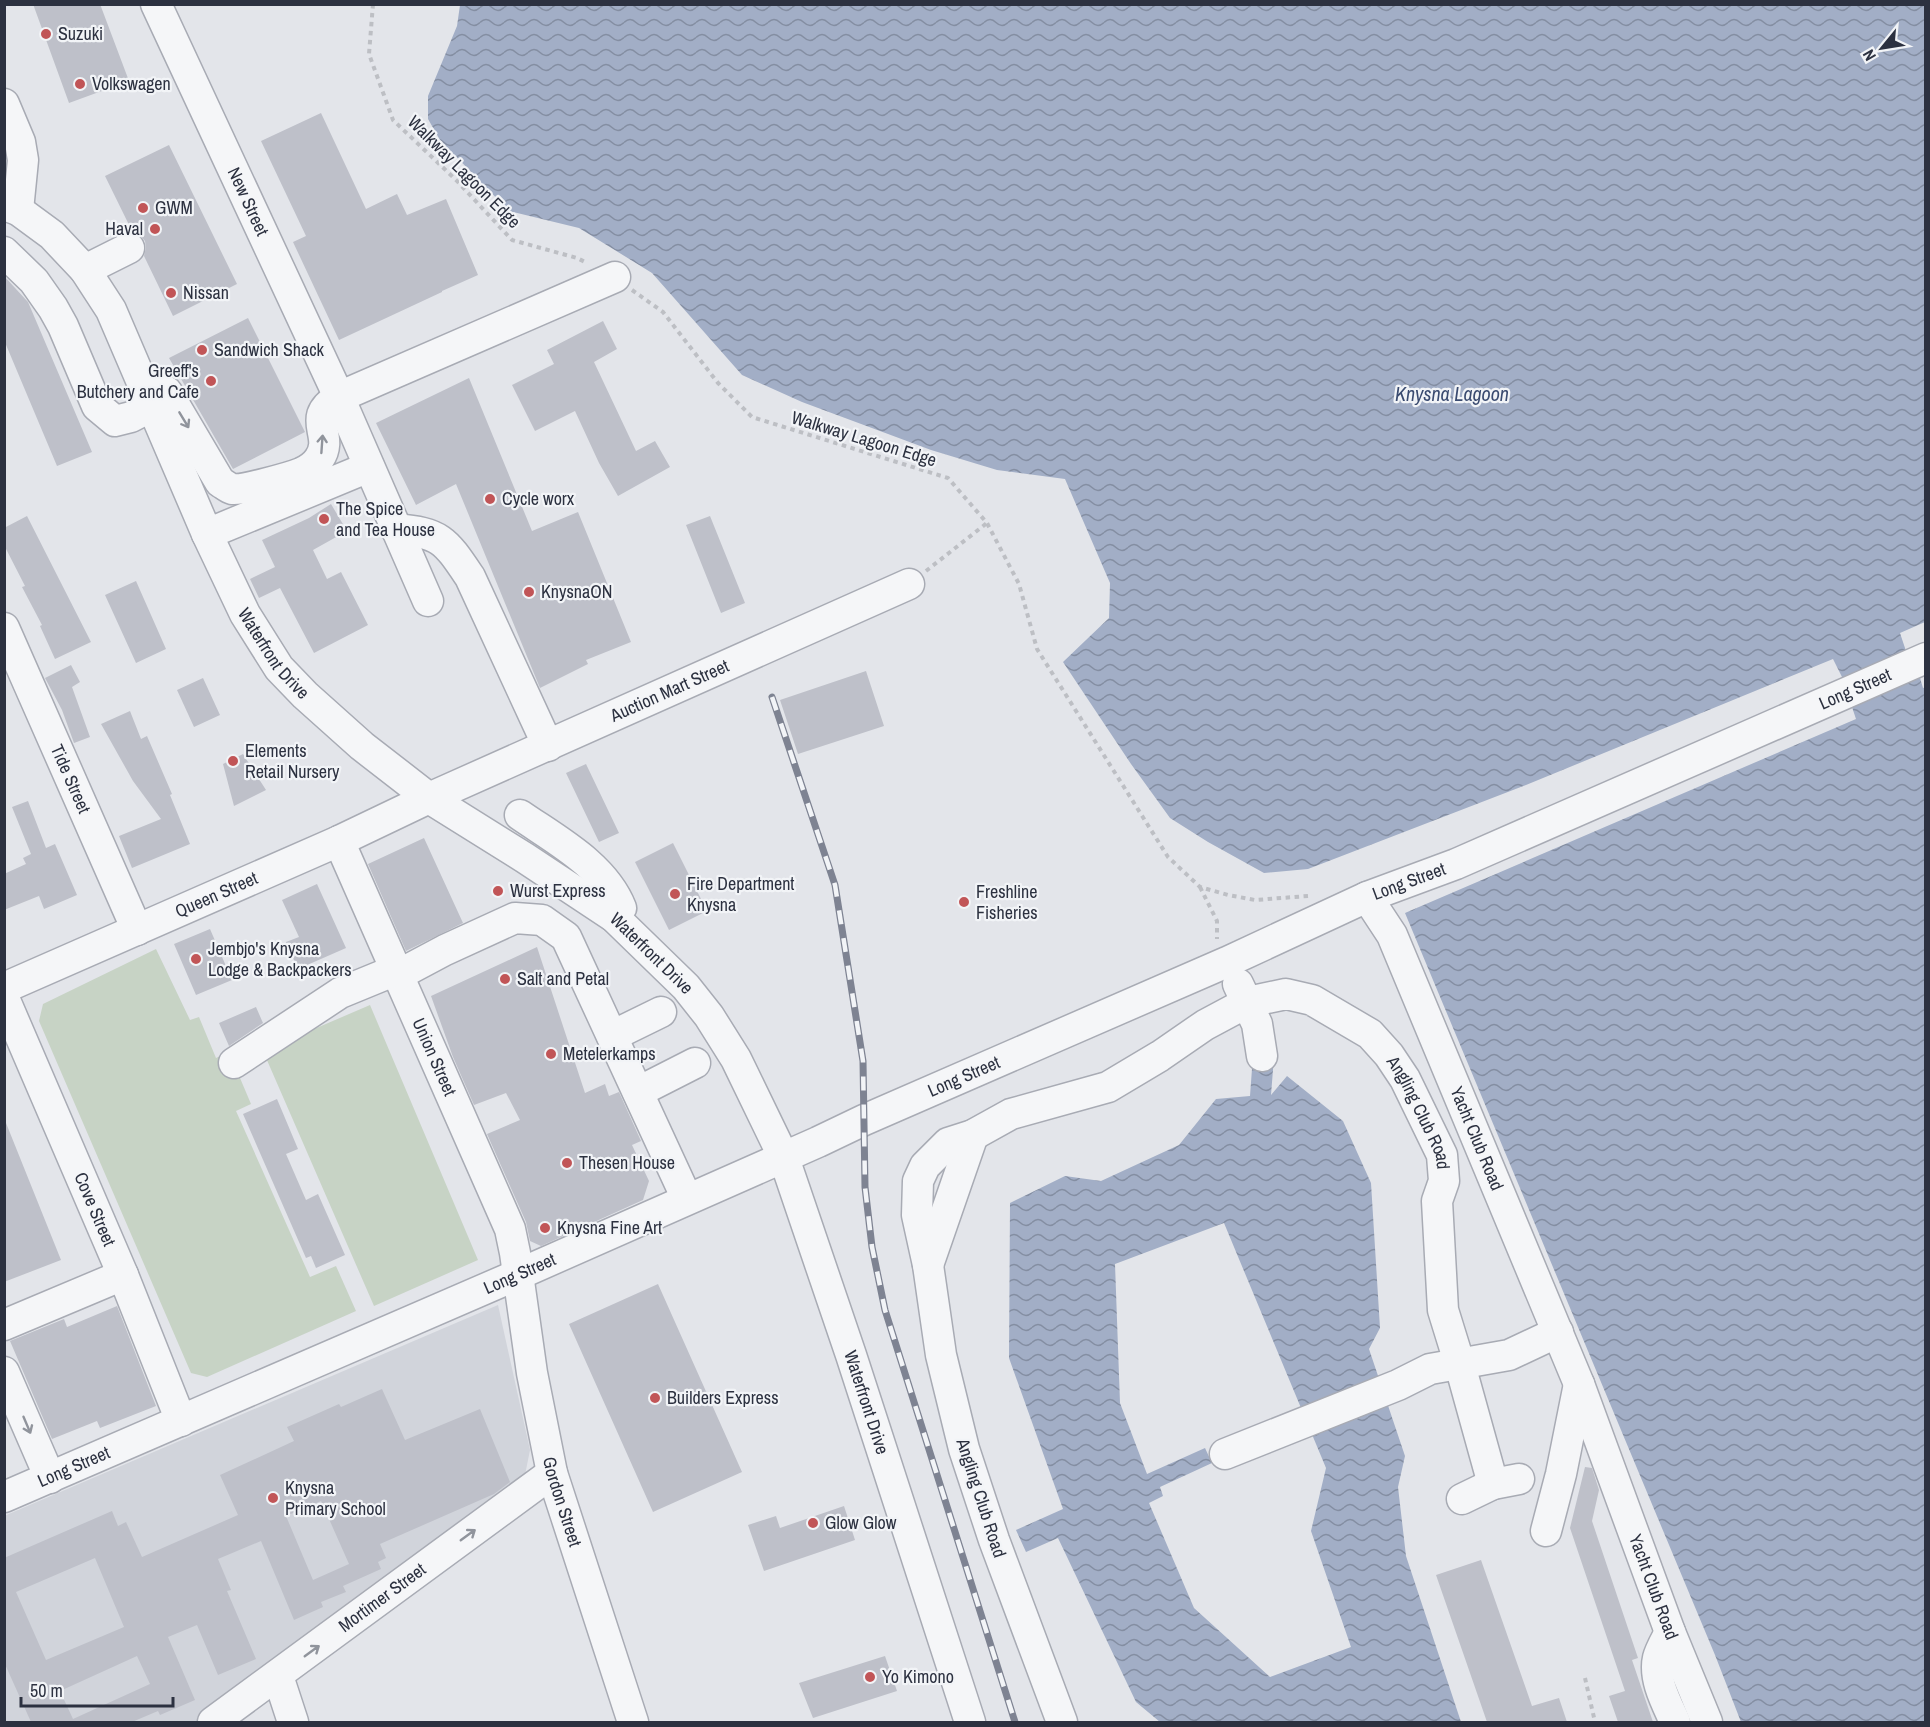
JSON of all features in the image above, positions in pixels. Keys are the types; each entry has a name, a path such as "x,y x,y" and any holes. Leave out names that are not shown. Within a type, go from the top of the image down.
{"street":[{"name":"New Street","path":"156,4 339,397 428,601"},
{"path":"4,104 20,142 23,160 11,207"},
{"name":"Waterfront Drive","path":"11,207 52,235 85,270 111,310 207,534 245,614 279,668 305,695 362,746 429,798 525,858 614,918 686,987 709,1016 736,1059 784,1158 851,1355 970,1722"},
{"path":"85,270 129,248"},
{"path":"4,252 34,281 53,308 97,406 115,421 131,417 155,385 167,392 217,478 232,489 246,488 300,473 313,466 323,452 321,417 323,410 339,397 615,277"},
{"path":"207,534 369,467"},
{"path":"396,529 424,532 442,541 455,554 470,577 548,746"},
{"name":"Auction Mart Street","path":"429,798 909,584"},
{"name":"Tide Street","path":"4,628 137,930"},
{"name":"Long Street","path":"4,1497 784,1158 1222,953 1456,864 1917,662"},
{"name":"Queen Street","path":"4,988 339,841 429,798"},
{"path":"520,815 571,850 601,876 615,892 621,908 614,918"},
{"name":"Union Street","path":"339,841 510,1229 517,1275"},
{"name":"Yacht Club Road","path":"1367,897 1392,935 1554,1323 1579,1384 1670,1632 1707,1722"},
{"path":"264,1024 397,972 515,918 542,920 566,937 687,1199"},
{"path":"1222,953 1257,1024 1262,1056"},
{"path":"234,1063 340,993"},
{"name":"Angling Club Road","path":"1062,1722 994,1540 964,1449 941,1355 928,1265 917,1215 918,1181 925,1166 948,1143 973,1135 1011,1114 1108,1087 1160,1056 1205,1025 1248,1002 1286,994 1312,1000 1371,1034 1405,1079 1442,1155 1444,1180 1437,1201 1443,1310 1460,1365 1506,1482 1462,1499"},
{"name":"Cove Street","path":"4,998 123,1275 181,1421"},
{"path":"612,1036 661,1012"},
{"path":"638,1092 695,1063"},
{"path":"4,1325 123,1275"},
{"name":"Gordon Street","path":"517,1275 532,1373 552,1473 633,1722"},
{"path":"1225,1454 1398,1385 1430,1369 1460,1365 1554,1323"},
{"path":"4,1372 50,1478"},
{"path":"1546,1531 1561,1474 1579,1384"},
{"name":"Mortimer Street","path":"213,1722 552,1473"},
{"path":"1670,1632 1658,1659 1658,1671 1660,1685 1674,1722"},
{"path":"278,1676 293,1722"}],"path":[{"name":"Walkway Lagoon Edge","path":"373,4 369,54 393,120 456,180 512,240 577,258 615,277 663,312 718,382 752,417 948,478 987,523 1019,584 1037,649 1168,857 1200,887 1228,895 1256,900 1309,896"},
{"path":"909,584 987,523"},
{"path":"1200,887 1216,921 1222,953"},
{"path":"1585,1678 1595,1722"}],"shaded area":[{"name":"Knysna Primary School","path":"498,1305 530,1450 524,1480 195,1722 5,1722 4,1516"}],"green space":[{"path":"156,949 190,1020 199,1017 216,1058 229,1052 251,1104 236,1111 310,1277 336,1266 356,1311 207,1377 191,1373 39,1021 43,1004"},
{"path":"370,1005 478,1260 374,1306 263,1051"}],"water":[{"name":"Knysna Lagoon","path":"460,5 1925,5 1925,622 1900,633 1906,651 1843,679 1833,659 1526,785 1308,869 1264,873 1170,818 1063,662 1109,618 1110,583 1065,479 997,470 931,450 802,402 742,375 652,273 579,228 509,211 440,140 428,119 428,96 457,26"},
{"path":"1920,678 1923,688 1926,687 1925,1722 1741,1722 1405,913 1856,719 1852,707"},
{"path":"1253,1055 1274,1057 1271,1095 1287,1076 1343,1121 1371,1183 1380,1328 1369,1349 1405,1456 1398,1487 1406,1556 1461,1722 1160,1722 1136,1702 1058,1538 1026,1552 1016,1530 1063,1509 1009,1358 1010,1203 1065,1176 1101,1181 1179,1145 1216,1099 1250,1096","holes":["1224,1223 1326,1468 1311,1531 1351,1647 1270,1677 1194,1608 1149,1503 1163,1496 1160,1487 1212,1463 1205,1448 1147,1474 1120,1403 1115,1264"]}],"building":[{"path":"33,4 100,4 129,81 69,103"},
{"path":"321,113 366,209 397,194 407,215 446,199 478,275 339,340 293,242 306,236 261,141"},
{"path":"169,145 237,284 173,316 144,256 145,241 139,234 132,231 105,176"},
{"path":"4,276 28,302 92,452 57,466 4,340"},
{"path":"248,318 305,432 233,469 169,358"},
{"path":"603,321 617,349 594,362 636,451 655,441 670,467 618,496 599,463 575,411 535,431 512,385 554,364 547,350"},
{"name":"KnysnaON","path":"469,378 532,531 578,512 631,642 586,660 588,664 540,688 456,484 416,505 376,423"},
{"path":"331,504 347,531 313,550 327,579 341,572 368,625 314,653 280,588 259,598 250,579 275,567 262,540 309,518"},
{"path":"27,516 91,642 55,659 40,626 42,625 22,587 25,586 4,545 4,528"},
{"path":"710,516 745,603 721,613 686,525"},
{"path":"136,581 166,649 136,663 105,595"},
{"path":"71,665 80,682 72,687 90,737 74,743 62,710 45,678"},
{"path":"866,671 884,726 798,754 780,700"},
{"path":"203,678 220,715 194,727 177,690"},
{"path":"130,711 141,739 147,736 190,844 132,868 119,836 161,819 133,781 101,724"},
{"path":"243,754 266,790 234,806 223,764"},
{"path":"586,764 619,833 599,842 566,773"},
{"path":"28,801 46,848 55,844 77,895 44,909 39,896 4,910 4,874 26,864 23,858 31,854 12,807"},
{"path":"424,838 463,923 406,951 368,864"},
{"name":"Fire Department Knysna","path":"673,843 707,911 669,930 635,862"},
{"path":"317,884 346,948 298,969 286,942 299,937 282,900"},
{"path":"210,929 232,980 196,995 174,944"},
{"path":"537,947 585,1093 605,1084 609,1096 619,1092 641,1141 632,1145 649,1181 643,1200 541,1246 530,1241 526,1222 487,1134 520,1120 506,1093 474,1105 453,1057 431,996"},
{"path":"256,1007 263,1023 229,1046 219,1023"},
{"path":"277,1099 298,1149 286,1154 306,1200 318,1194 345,1255 316,1268 311,1256 306,1258 243,1114"},
{"path":"4,1118 61,1260 4,1282"},
{"name":"Builders Express","path":"658,1284 742,1472 653,1512 569,1324"},
{"path":"117,1306 156,1406 100,1428 97,1421 52,1439 10,1341 64,1319 67,1327"},
{"path":"382,1389 405,1440 480,1409 510,1482 494,1494 380,1544 386,1558 378,1562 381,1569 343,1586 346,1592 321,1602 323,1607 294,1620 261,1541 218,1559 231,1590 227,1591 256,1659 218,1675 197,1625 168,1637 195,1700 160,1715 158,1711 132,1722 31,1722 4,1662 4,1558 112,1511 118,1526 126,1522 142,1557 238,1515 220,1475 294,1441 287,1427 339,1404 341,1407","holes":["321,1501 349,1564 313,1580 286,1516","95,1558 124,1627 46,1660 16,1592","137,1656 150,1684 73,1719 60,1691"]},
{"path":"1585,1467 1592,1468 1599,1490 1592,1521 1638,1658 1632,1660 1653,1722 1618,1722 1609,1696 1625,1691 1570,1528"},
{"path":"844,1506 855,1540 764,1571 748,1525 776,1516 780,1528"},
{"path":"1481,1560 1532,1706 1559,1698 1567,1722 1487,1722 1436,1575"},
{"path":"885,1656 897,1691 813,1718 799,1683"}],"railway":[{"path":"772,697 835,885 863,1061 865,1187 872,1247 885,1310 1015,1722"}],"place":[{"name":"Suzuki","path":"46,34"},
{"name":"Volkswagen","path":"80,84"},
{"name":"GWM","path":"143,208"},
{"name":"Haval","path":"155,229"},
{"name":"Nissan","path":"171,293"},
{"name":"Sandwich Shack","path":"202,350"},
{"name":"Greeff's Butchery and Cafe","path":"211,381"},
{"name":"Cycle worx","path":"490,499"},
{"name":"The Spice and Tea House","path":"324,519"},
{"name":"KnysnaON","path":"529,592"},
{"name":"Elements Retail Nursery","path":"233,761"},
{"name":"Wurst Express","path":"498,891"},
{"name":"Fire Department Knysna","path":"675,894"},
{"name":"Freshline Fisheries","path":"964,902"},
{"name":"Jembjo's Knysna Lodge & Backpackers","path":"196,959"},
{"name":"Salt and Petal","path":"505,979"},
{"name":"Metelerkamps","path":"551,1054"},
{"name":"Thesen House","path":"567,1163"},
{"name":"Knysna Fine Art","path":"545,1228"},
{"name":"Builders Express","path":"655,1398"},
{"name":"Knysna Primary School","path":"273,1498"},
{"name":"Glow Glow","path":"813,1523"},
{"name":"Yo Kimono","path":"870,1677"}]}
